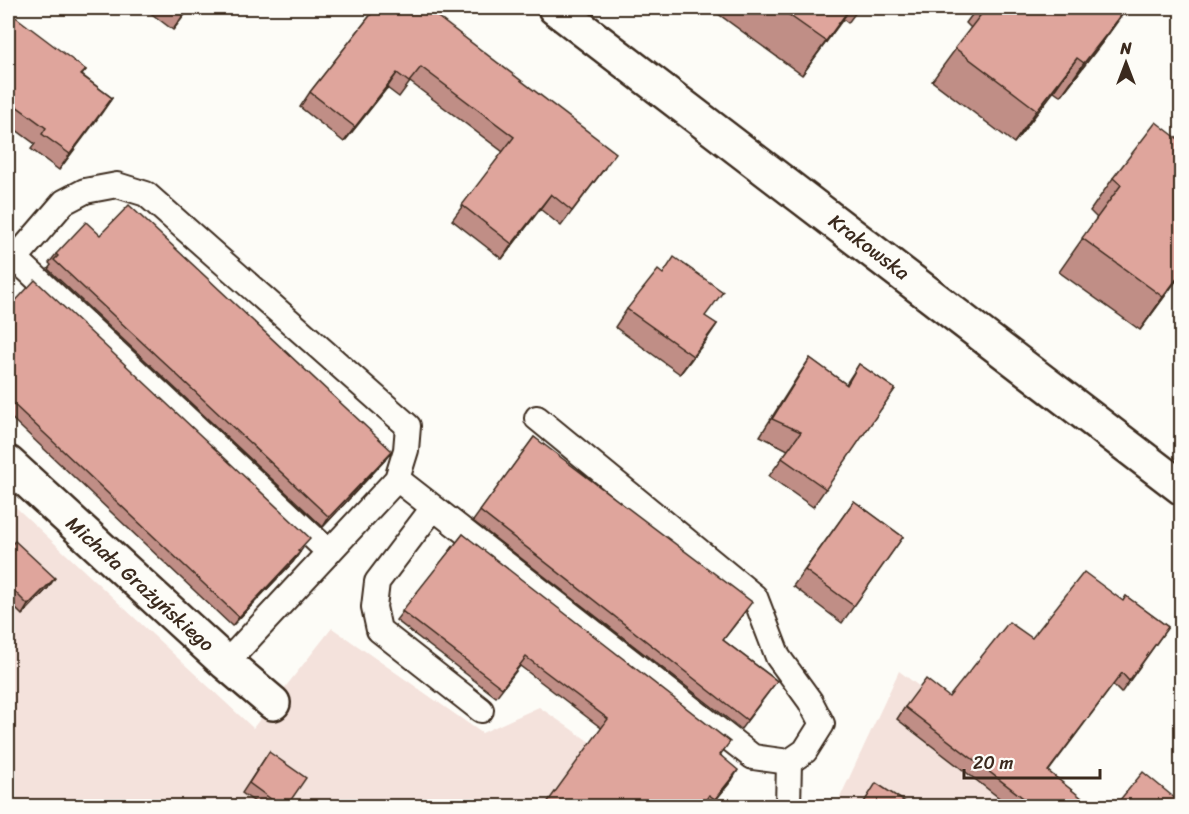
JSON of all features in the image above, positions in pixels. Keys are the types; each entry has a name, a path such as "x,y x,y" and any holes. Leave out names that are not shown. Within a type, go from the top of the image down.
{"street":[{"name":"Krakowska","path":"555,8 1182,488"},
{"name":"Michała Grażyńskiego","path":"8,463 226,663 273,703"}],"lane":[{"path":"226,663 397,479 406,450 408,426 146,194 117,184 85,191 64,202 11,262 329,552"},
{"path":"397,479 753,757 789,762 805,751 822,724 810,701 778,657 755,597 537,418"},
{"path":"433,508 377,582 374,607 379,630 481,710"},
{"path":"788,807 789,762"}],"shaded area":[{"path":"8,500 253,728 332,628 482,733 539,707 683,806 8,806"},
{"path":"899,671 1076,806 836,806"}],"building":[{"path":"376,8 426,8 616,153 572,211 551,194 512,244 462,205 514,137 421,67 409,82 397,73 355,127 310,92"},
{"path":"779,8 850,8 826,41"},
{"path":"986,8 1127,8 1084,63 1077,58 1037,110 955,48"},
{"path":"13,15 86,70 81,75 112,98 70,154 42,134 46,128 8,100 8,18 10,20"},
{"path":"1156,122 1182,142 1182,272 1163,297 1082,238 1121,185 1113,178"},
{"path":"129,205 392,451 329,517 54,260 58,256 56,254 86,222 100,235"},
{"path":"674,257 723,292 705,316 717,324 693,356 627,309 658,270 663,274"},
{"path":"35,280 310,538 298,551 300,552 239,617 8,399 8,309"},
{"path":"810,358 847,385 859,364 895,389 826,489 782,458 801,432 772,419"},
{"path":"534,437 752,602 723,640 777,681 747,720 480,511"},
{"path":"854,501 903,537 854,606 805,570"},
{"path":"463,534 730,742 720,755 738,770 715,799 709,795 701,807 544,807 608,719 526,657 502,688 402,611"},
{"path":"15,541 55,578 28,605 8,585 8,548"},
{"path":"1084,572 1123,601 1126,596 1168,627 1129,681 1122,673 1048,771 1093,807 1035,807 905,707 926,679 949,697 1009,622 1032,638"},
{"path":"269,752 306,778 286,807 282,807 249,783"},
{"path":"1143,772 1182,804 1182,807 1114,807"},
{"path":"876,783 913,807 861,807"}]}
